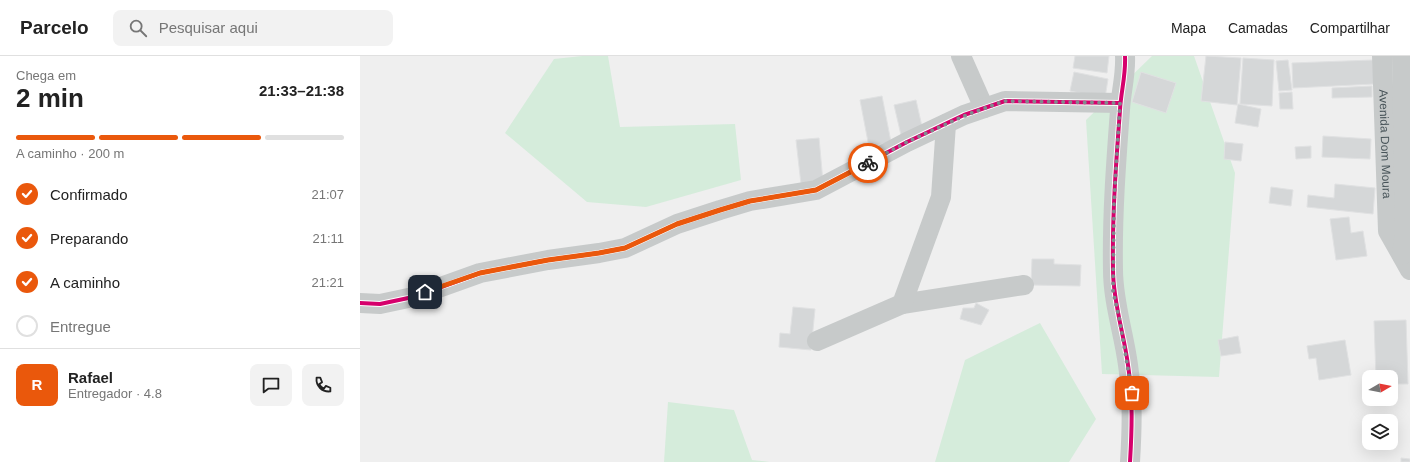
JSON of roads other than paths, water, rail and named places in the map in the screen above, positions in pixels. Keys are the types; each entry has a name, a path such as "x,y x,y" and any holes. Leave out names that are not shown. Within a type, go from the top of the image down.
{"street":[{"path":"961,56 984,108"},
{"name":"Avenida Dom Moura","path":"1382,56 1394,139"},
{"name":"Avenida Dom Moura","path":"1402,56 1394,139 1396,231 1406,262"},
{"path":"1128,61 1120,103 1114,202 1113,291 1120,322 1132,393 1133,421 1130,462"},
{"path":"360,303 380,304 413,297 480,273 548,260 625,248 677,224 720,210 750,201 816,190 907,142 946,124 1004,101 1120,103"},
{"path":"902,304 942,197 946,124"},
{"path":"817,341 902,304 1024,285"}]}
